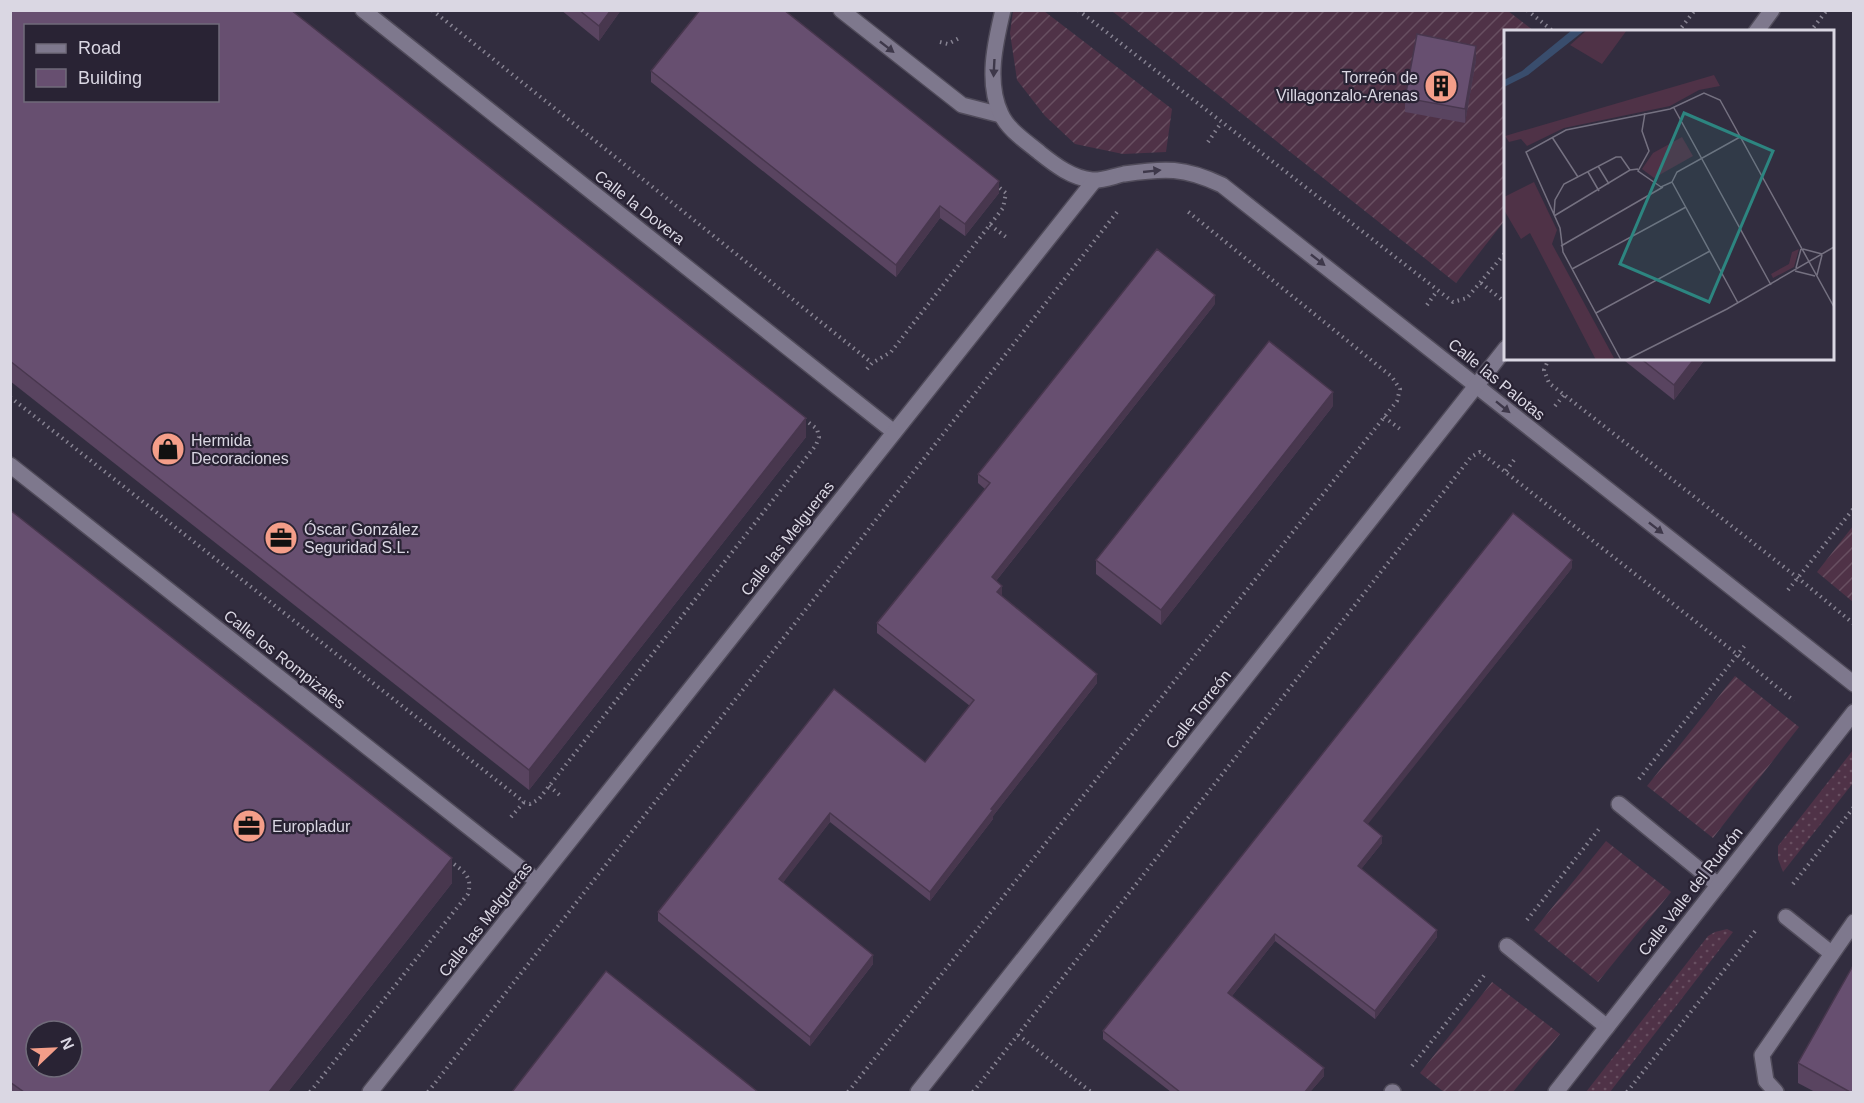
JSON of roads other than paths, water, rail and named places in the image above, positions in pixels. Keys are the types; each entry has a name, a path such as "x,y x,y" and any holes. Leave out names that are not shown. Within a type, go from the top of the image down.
{"street":[{"name":"Calle la Dovera","path":"363,10 894,432"},
{"path":"841,10 962,105 1001,115"},
{"path":"1003,10 995,42 993,86 1001,115 1014,131 1057,167 1094,181"},
{"path":"1757,30 1772,10"},
{"name":"Calle las Palotas","path":"1094,181 1158,170 1186,171 1222,184 1854,684"},
{"name":"Calle las Melgueras","path":"370,1092 1094,181"},
{"name":"Calle Torreón","path":"918,1092 1504,351"},
{"name":"Calle los Rompizales","path":"10,465 537,881"},
{"name":"Calle Valle del Rudrón","path":"1556,1092 1854,712"},
{"path":"1619,804 1718,885"},
{"path":"1786,918 1831,953"},
{"path":"1776,1092 1766,1081 1762,1055 1854,922"},
{"path":"1507,945 1607,1027"}],"place":[{"name":"Torreón de Villagonzalo-Arenas","path":"1441,86"},
{"name":"Hermida Decoraciones","path":"168,449"},
{"name":"Óscar González Seguridad S.L.","path":"281,538"},
{"name":"Europladur","path":"249,826"}]}
